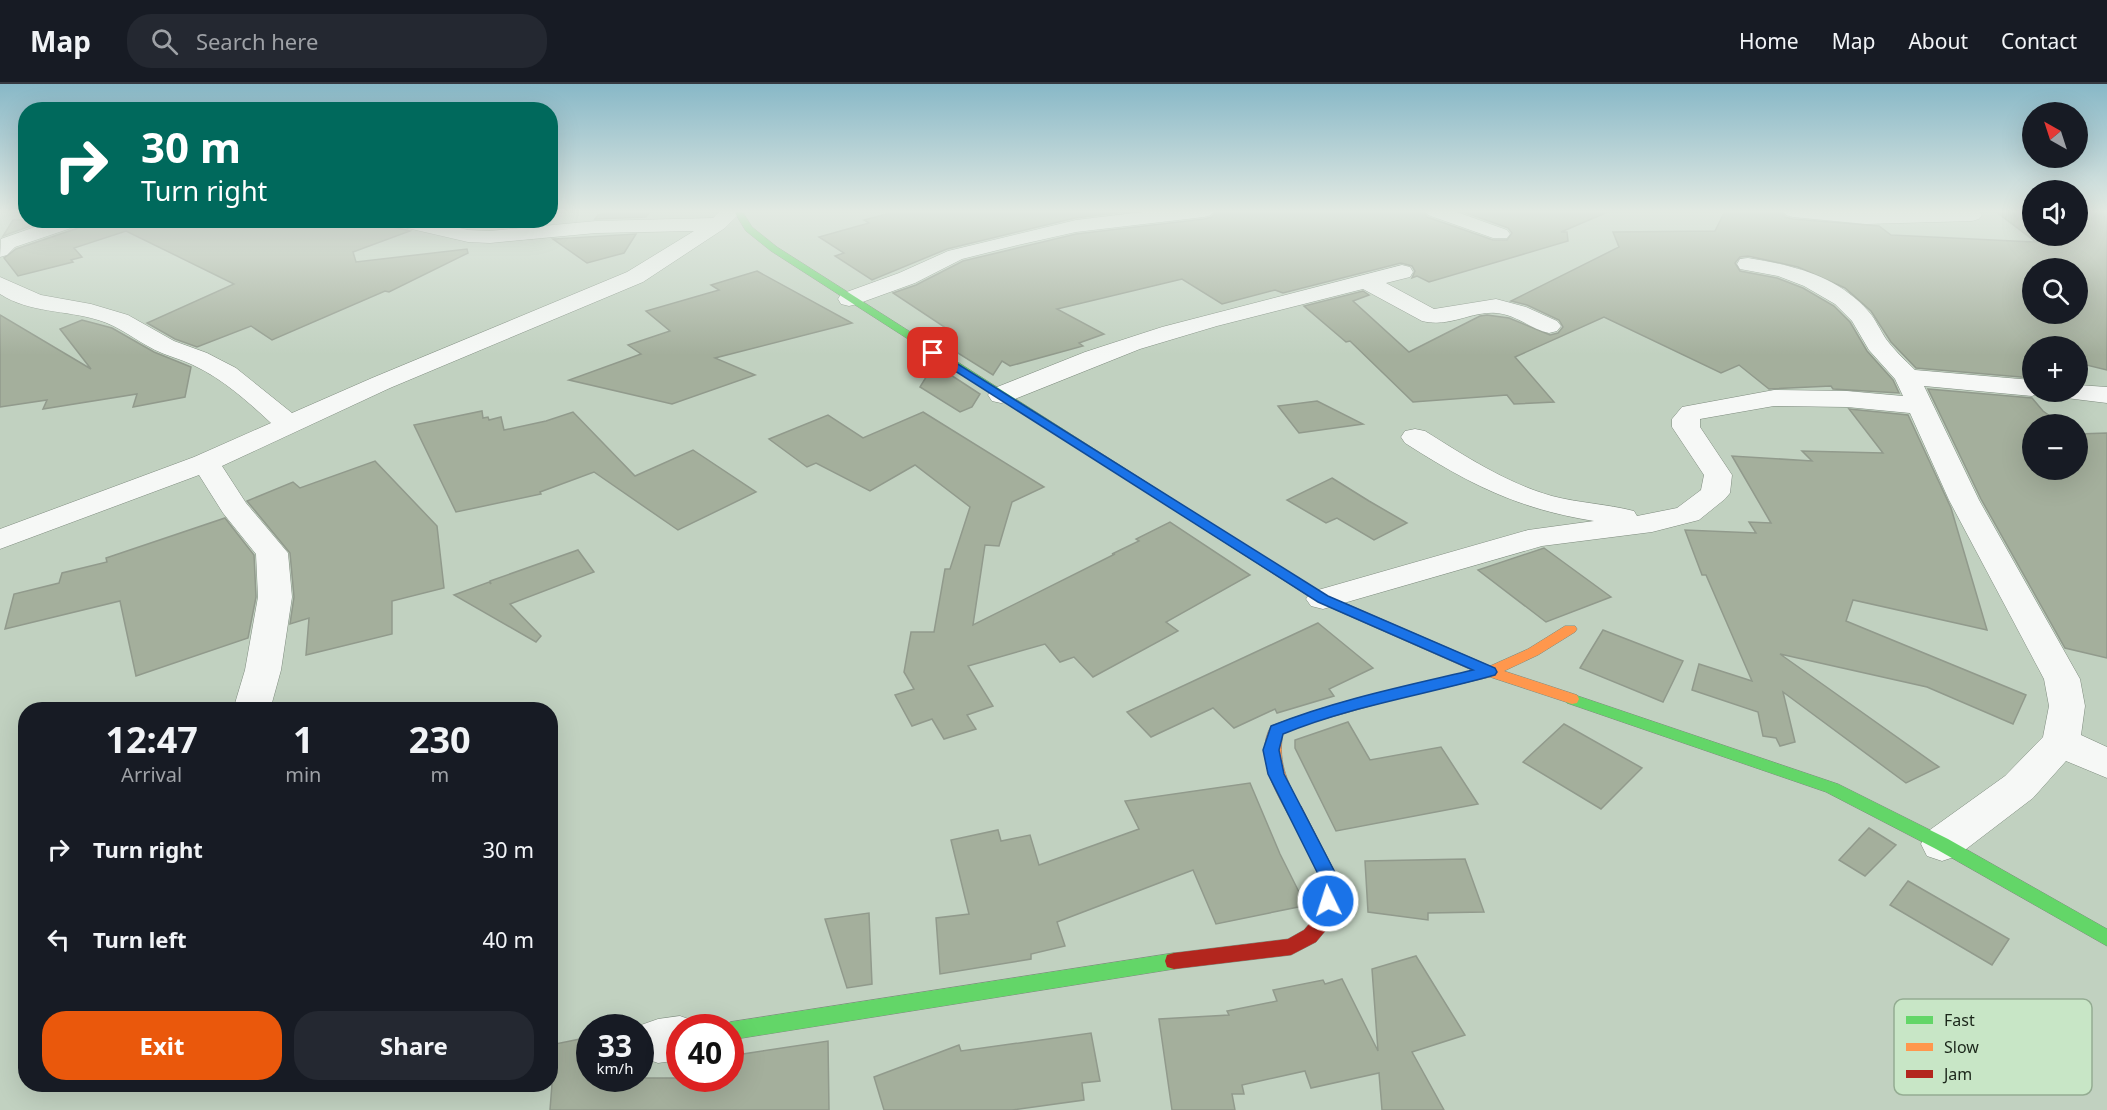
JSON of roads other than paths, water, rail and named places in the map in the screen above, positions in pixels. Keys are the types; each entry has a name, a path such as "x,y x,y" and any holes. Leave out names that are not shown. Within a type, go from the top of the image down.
{"street":[{"path":"0,540 204,463 381,383 635,277 662,259"},
{"path":"789,259 1323,599 1490,672 1832,789 1942,844 2107,938"},
{"path":"849,299 907,278 947,259"},
{"path":"1748,264 1783,270 1812,281 1843,299 1861,317 1878,345 1907,377 1964,500 2062,679 2067,706 2061,742 2019,787 1942,844"},
{"path":"1001,395 1096,357 1170,333 1283,300 1402,272"},
{"path":"1366,281 1430,316 1444,316 1496,306 1518,312 1550,326"},
{"path":"0,284 23,298 108,315 165,346 205,361 226,372 260,398 290,426"},
{"path":"1907,377 2022,387"},
{"path":"2088,394 2107,395"},
{"path":"1323,599 1539,537 1652,523 1688,513 1715,493 1718,475 1686,427 1685,418 1691,412 1774,398 1847,399 1922,406"},
{"path":"1415,438 1466,469 1511,491 1544,502 1652,523"},
{"path":"204,463 234,507 272,553 275,597 255,702"},
{"path":"1539,537 1544,502"},
{"path":"744,1029 1136,965 1291,946 1310,936 1325,920 1331,882 1276,774 1271,750 1276,730 1305,719 1395,694 1490,672 1533,652 1570,629"},
{"path":"2061,742 2107,764"}]}
